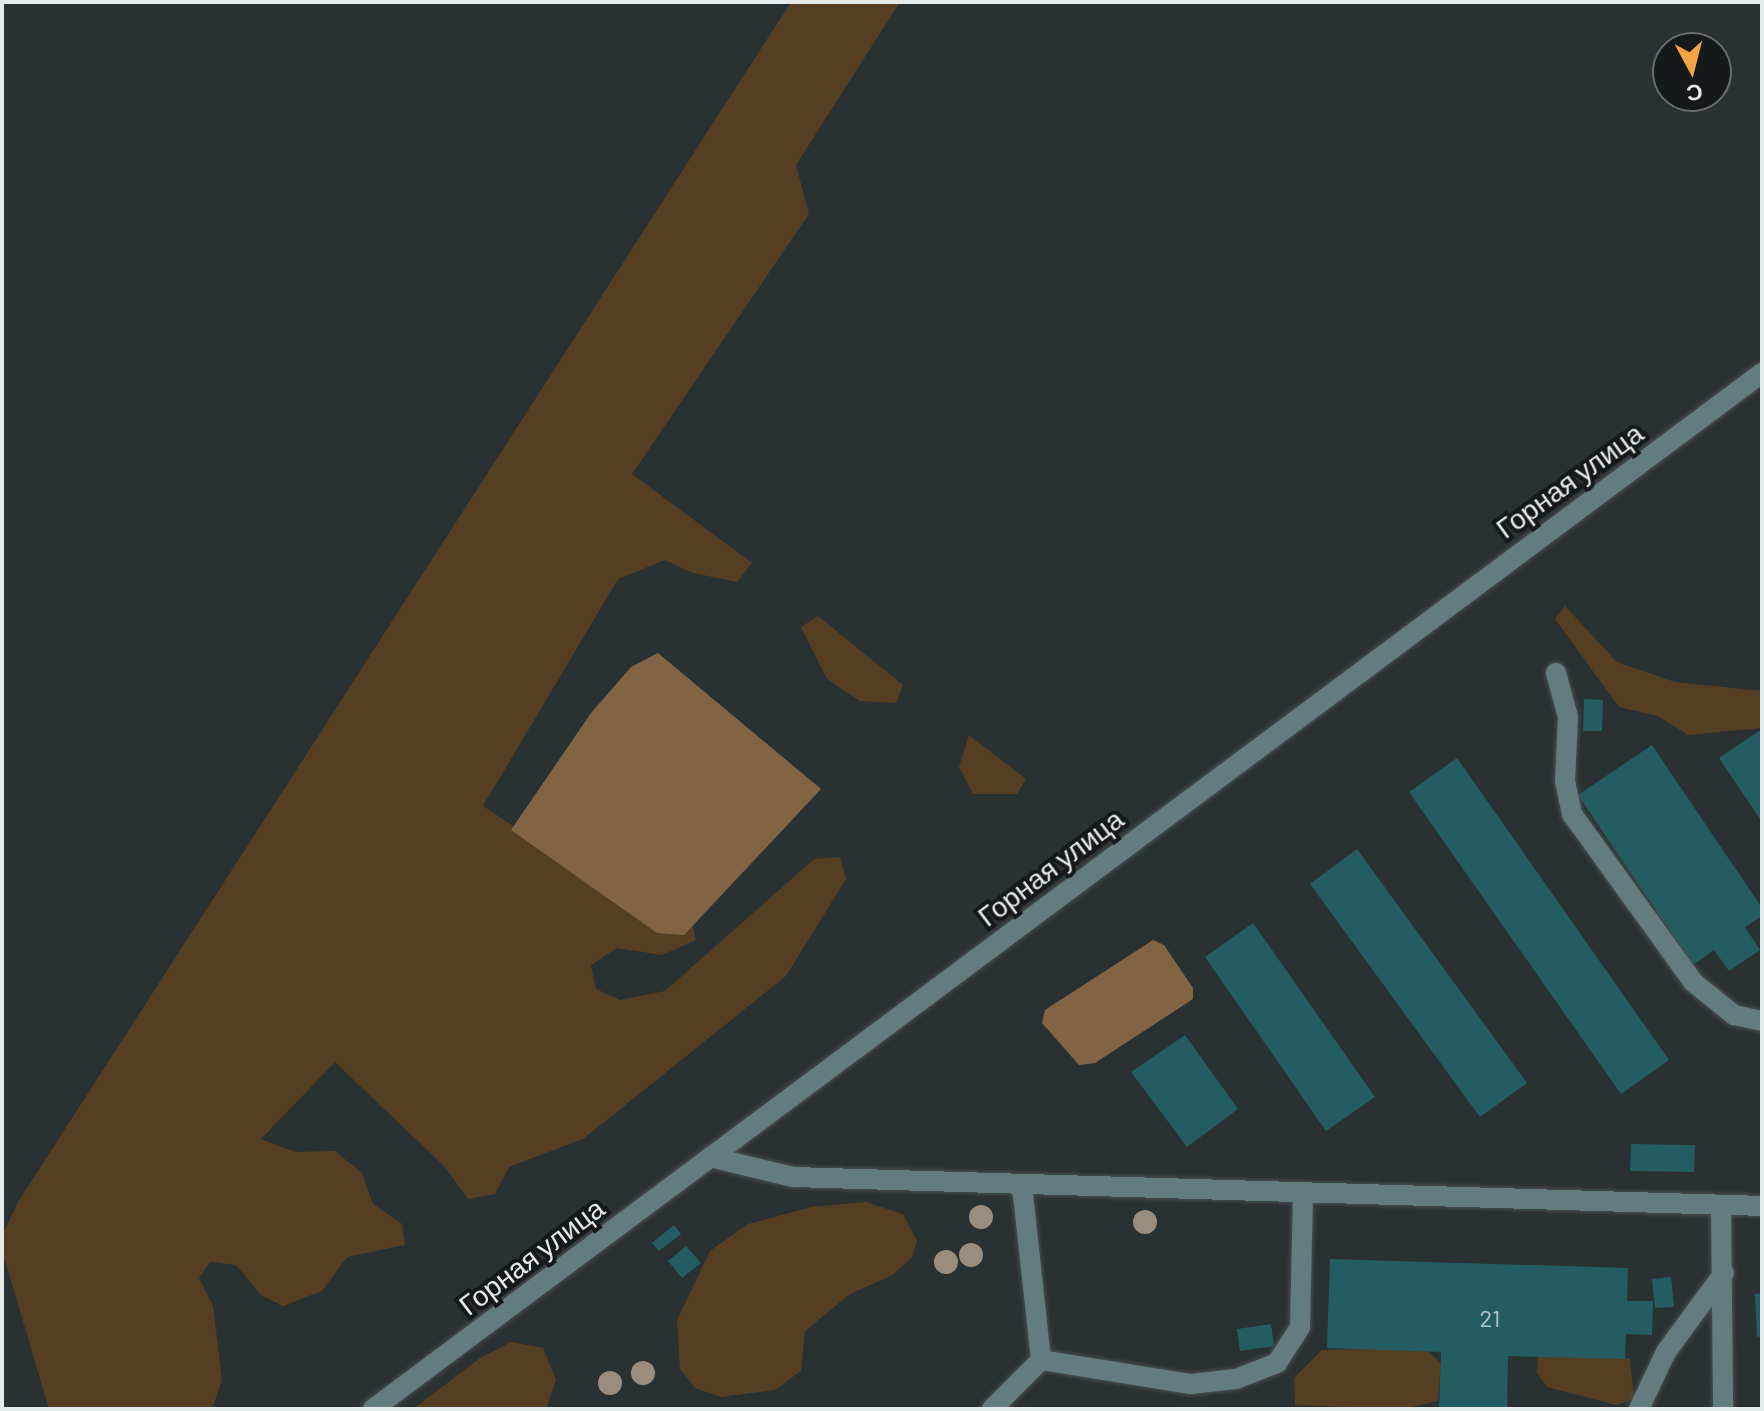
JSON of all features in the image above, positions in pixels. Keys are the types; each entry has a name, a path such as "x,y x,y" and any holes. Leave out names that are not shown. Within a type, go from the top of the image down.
{"street":[{"name":"Горная улица","path":"373,1409 1762,373"},
{"path":"1556,673 1568,717 1565,781 1572,814 1693,982 1734,1015 1762,1021"},
{"path":"710,1157 793,1177 1762,1206"},
{"path":"1022,1185 1041,1360"},
{"path":"1041,1360 1191,1384 1236,1379 1277,1363 1300,1327 1303,1193"},
{"path":"1721,1205 1723,1409"},
{"path":"1639,1409 1666,1352 1724,1273"},
{"path":"992,1409 1041,1360"}],"shaded area":[{"path":"791,2 900,2 796,165 809,214 632,474 752,563 737,582 693,573 665,560 618,579 483,806 585,873 692,922 696,940 662,955 617,948 591,965 596,989 620,1000 665,991 814,859 840,857 846,879 786,976 583,1139 509,1167 495,1194 468,1199 445,1167 335,1062 261,1139 295,1152 335,1151 362,1173 373,1204 402,1224 405,1245 347,1257 322,1291 283,1306 261,1295 236,1265 210,1262 199,1278 213,1306 222,1380 212,1409 49,1409 2,1250 2,1236 18,1202"},
{"path":"1565,606 1617,662 1675,682 1762,691 1762,728 1688,735 1658,716 1619,707 1555,619"},
{"path":"818,616 903,685 896,703 860,701 827,679 801,627"},
{"path":"658,653 821,789 684,935 657,933 511,830 591,713 631,667"},
{"path":"969,735 1026,779 1017,794 973,794 959,767"},
{"path":"1153,940 1164,945 1193,988 1193,999 1095,1063 1079,1065 1042,1023 1045,1010"},
{"path":"866,1202 903,1214 917,1241 912,1257 893,1275 850,1294 805,1331 801,1371 775,1390 721,1397 695,1388 680,1369 677,1320 710,1251 748,1224 811,1207"},
{"path":"511,1342 543,1348 556,1380 546,1409 413,1409 480,1358"},
{"path":"1557,1346 1630,1359 1634,1399 1616,1405 1547,1387 1537,1373 1538,1357"},
{"path":"1425,1348 1441,1364 1438,1401 1402,1409 1295,1405 1294,1378 1322,1350"}],"building":[{"path":"1584,699 1603,700 1602,731 1583,731"},
{"path":"1762,729 1762,822 1719,758"},
{"path":"1652,745 1762,908 1762,916 1745,927 1760,950 1729,971 1714,950 1693,965 1578,795"},
{"path":"1457,758 1669,1060 1621,1094 1409,792"},
{"path":"1357,849 1527,1083 1480,1117 1310,884"},
{"path":"1253,923 1375,1097 1326,1131 1205,957"},
{"path":"1185,1035 1238,1109 1187,1147 1131,1072"},
{"path":"1631,1144 1695,1145 1694,1172 1630,1171"},
{"path":"674,1225 681,1234 659,1251 652,1243"},
{"path":"686,1246 701,1263 682,1278 668,1261"},
{"path":"1330,1259 1628,1268 1627,1301 1653,1301 1652,1335 1626,1334 1625,1359 1508,1356 1507,1409 1439,1409 1441,1352 1327,1348"},
{"path":"1671,1277 1674,1307 1655,1308 1652,1279"},
{"path":"1762,1293 1762,1336 1757,1337 1755,1294"},
{"path":"1271,1324 1274,1346 1240,1351 1237,1329"}]}
